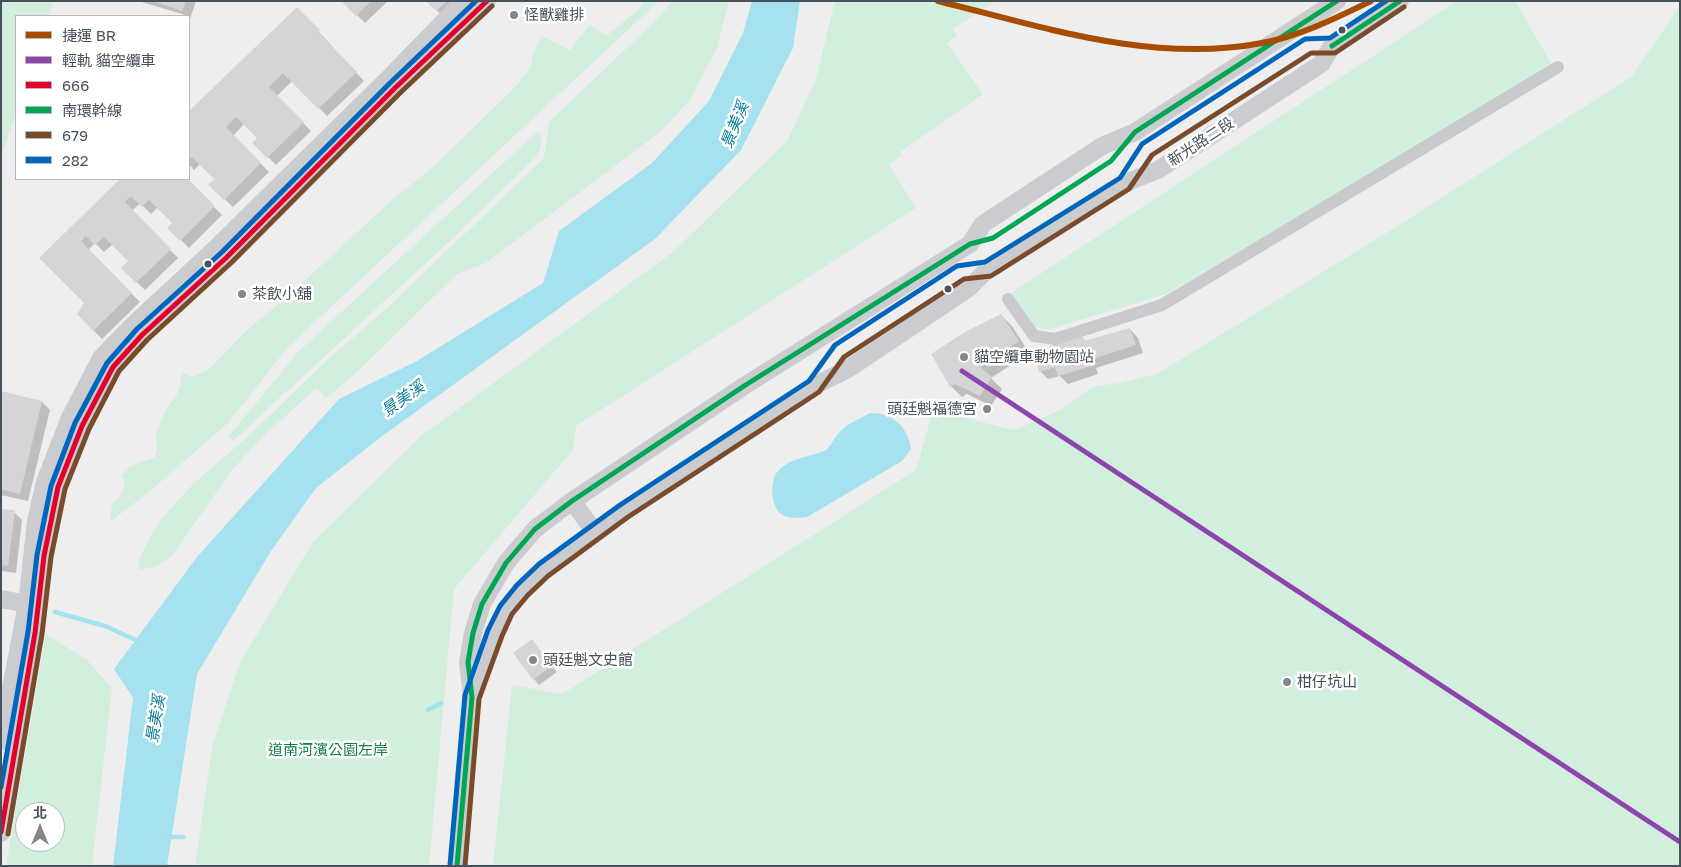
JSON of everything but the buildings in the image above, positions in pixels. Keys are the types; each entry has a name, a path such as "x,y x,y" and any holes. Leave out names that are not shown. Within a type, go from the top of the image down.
{"street":[{"path":"1,833 33,605 36,521 45,482 69,420 101,358 132,326 218,247 464,1"},
{"path":"1,741 58,487 82,426 113,367 142,335 227,257 396,88 488,1"},
{"name":"新光路二段","path":"457,866 472,697 468,662 473,633 482,604 506,563 535,529 572,501 744,386 970,244 983,224 1102,146 1134,132 1337,1"},
{"name":"新光路二段","path":"472,697 495,633 506,610 522,590 543,570 624,511 814,386 856,364 969,288 988,269 1125,183 1158,170 1321,64 1332,46 1400,1"},
{"path":"1008,299 1034,336 1055,339 1162,305 1558,67"},
{"path":"572,501 595,532"},
{"path":"1,599 33,605"}],"green space":[{"path":"1,1 53,1 48,15 15,15 15,116 1,157"},
{"path":"644,1 659,1 287,348 228,423 150,491 110,522 112,504 120,497 125,482 121,476 136,464 154,458 156,455 157,430 164,414 178,393 183,373 193,377 210,368 249,328 285,299 393,199 432,168 515,87 531,67 532,56 542,36 570,50 590,25 606,36 638,10"},
{"path":"673,1 729,1 717,48 690,100 659,133 486,263 457,274 354,375 325,399 322,392 315,389 264,436 232,470 172,556 156,566 139,570 139,560 151,535 164,516 194,483 252,433 324,363 386,309 544,158 549,122 653,23"},
{"name":"道南河濱公園左岸","path":"835,1 995,1 953,29 957,36 947,43 983,94 900,152 902,155 889,165 916,208 576,426 573,450 454,589 429,866 195,866 212,748 239,664 313,542 421,436 673,252 787,141 815,82"},
{"path":"1457,1 1515,1 1551,63 1532,79 1166,294 1047,330 1032,326 1011,293"},
{"path":"1680,6 1680,866 493,866 512,685 562,694 916,470 933,410 1014,430 1058,411 1095,386 1120,383 1157,374 1391,230 1631,77"},
{"path":"537,132 540,133 541,142 537,156 453,238 233,441 229,436 298,352"},
{"path":"46,634 87,660 112,688 92,866 6,866 15,814 15,852 65,852 65,802 17,802"}],"water":[{"name":"景美溪","path":"752,1 800,1 793,48 741,150 655,239 381,437 316,488 271,551 197,674 167,866 113,866 133,698 114,669 197,557 339,399 417,361 543,283 559,231 652,163 709,101 743,33"},
{"path":"870,413 886,415 898,422 903,428 911,449 902,461 807,517 797,518 781,514 777,510 772,492 775,475 778,471 788,463 826,450 845,427"}],"waterway":[{"path":"55,612 105,626 140,642"},
{"path":"428,710 441,703"},
{"path":"165,837 183,837"}],"metro line":[{"name":"BR","path":"938,1 1098,40 1180,49 1221,48 1276,40 1318,26 1371,1"}],"tram line":[{"name":"貓空纜車","path":"962,371 1680,842"}],"transit line":[{"name":"282","path":"1,787 28,632 37,555 51,486 75,423 107,363 137,329 222,252 390,83 476,1"},
{"name":"666","path":"1,832 35,633 44,556 58,487 82,426 113,367 142,335 227,257 395,88 487,1"},
{"name":"南環幹線","path":"457,866 472,697 468,662 473,633 482,604 506,563 535,529 572,501 744,386 970,244 993,238 1111,161 1135,132 1337,1"},
{"name":"282","path":"450,865 465,695 488,630 500,606 517,585 539,564 620,505 809,381 835,345 957,266 985,262 1120,178 1142,144 1305,39 1330,38 1386,1"},
{"name":"南環幹線","path":"1332,46 1400,1"},
{"name":"679","path":"8,834 42,634 51,557 65,489 89,429 119,371 147,340 232,262 400,93 492,6"},
{"name":"679","path":"465,866 479,699 512,614 548,576 628,517 819,392 844,357 964,279 991,276 1129,189 1152,155 1311,53 1335,53 1404,7"}],"place":[{"name":"怪獸雞排","path":"514,15"},
{"name":"茶飲小舖","path":"242,294"},
{"name":"貓空纜車動物園站","path":"964,357"},
{"name":"頭廷魁福德宮","path":"987,409"},
{"name":"頭廷魁文史館","path":"533,660"},
{"name":"柑仔坑山","path":"1287,682"}]}
